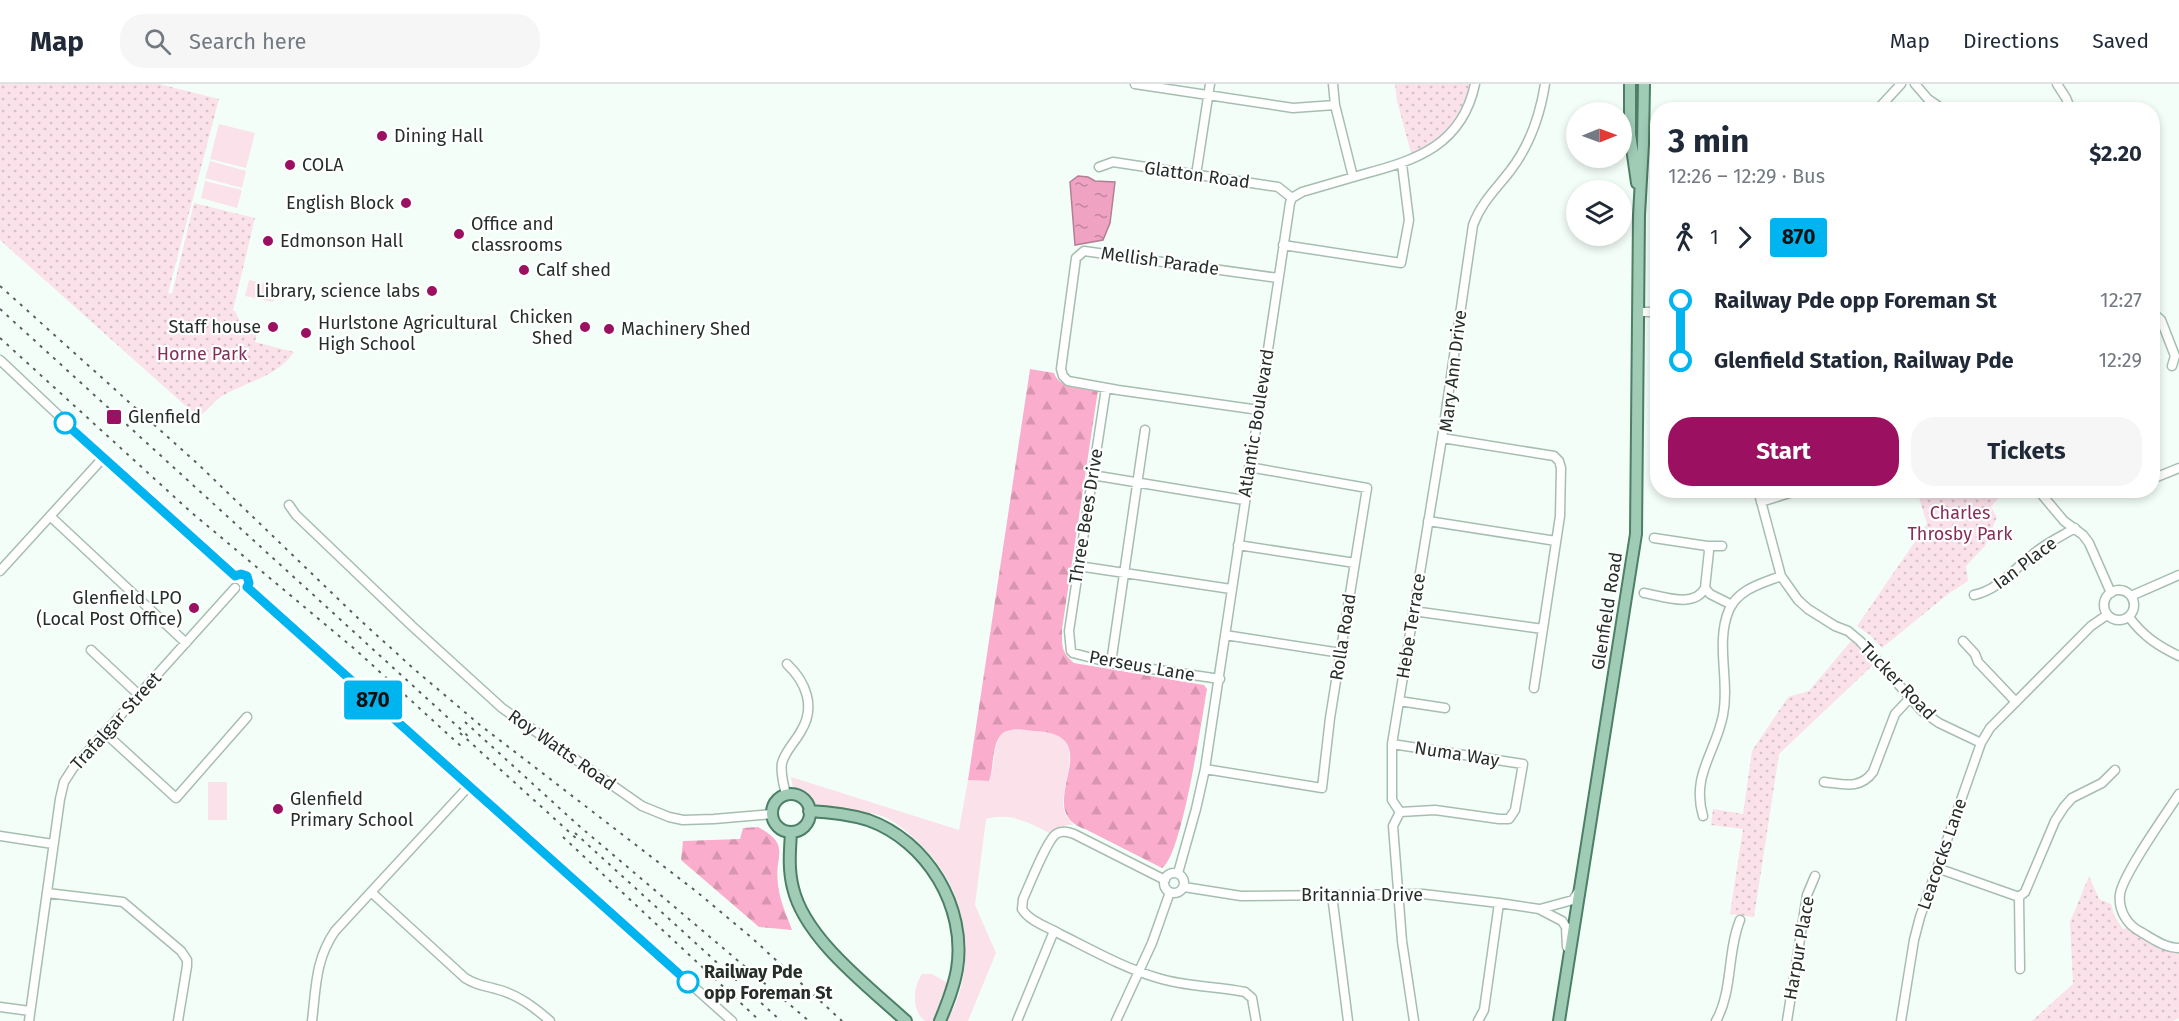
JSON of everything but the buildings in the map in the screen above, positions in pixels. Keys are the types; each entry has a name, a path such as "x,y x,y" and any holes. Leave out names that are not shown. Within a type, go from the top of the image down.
{"main road":[{"name":"Glenfield Road","path":"1630,84 1630,134 1640,201"},
{"name":"Glenfield Road","path":"1559,1021 1582,888 1636,534 1640,201 1644,144 1644,84"},
{"path":"786,795 800,797 806,802 809,811 808,820 804,826 791,832 778,827 772,814 777,800 786,795"},
{"path":"809,811 847,815 883,827 907,842 930,865 948,896 957,933 957,968 949,999 940,1021"},
{"path":"791,832 791,878 797,901 810,926 824,944 906,1021"}],"street":[{"path":"1135,84 1293,108 1335,105"},
{"path":"1196,175 1210,84"},
{"path":"1333,84 1335,105 1353,177"},
{"path":"1292,198 1302,192 1402,164 1429,151 1448,135 1468,106 1475,84"},
{"name":"Mary Ann Drive","path":"1534,688 1560,516 1561,468 1559,461 1554,456 1442,438 1473,225 1478,212 1526,146 1539,117 1545,84"},
{"path":"1884,102 1900,84"},
{"path":"1915,84 1932,102"},
{"path":"2057,84 2068,102"},
{"name":"Glatton Road","path":"1099,167 1113,162 1278,186 1292,198"},
{"path":"1282,245 1401,263 1408,220 1402,164"},
{"name":"Atlantic Boulevard","path":"1178,873 1205,769 1220,680 1231,589 1282,245 1292,198"},
{"name":"Mellish Parade","path":"1259,410 1068,381 1061,369 1076,258 1084,250 1278,278"},
{"path":"1639,312 1650,312"},
{"path":"2160,319 2175,356 2172,366"},
{"path":"0,360 103,458 235,576"},
{"name":"Three Bees Drive","path":"1070,645 1069,631 1078,566 1106,388"},
{"path":"1111,663 1145,430"},
{"name":"Hebe Terrace","path":"1400,812 1392,800 1392,744 1442,438"},
{"path":"0,571 103,458"},
{"name":"Rolla Road","path":"1205,769 1322,788 1330,718 1367,488 1249,467"},
{"path":"2160,476 2179,468"},
{"path":"1092,475 1245,500"},
{"name":"Tucker Road","path":"1760,498 1781,576 1791,592 1808,609 1860,640 1922,711 1939,723 1980,742"},
{"path":"1761,502 1774,498"},
{"path":"2046,498 2064,522 2075,528 2089,543 2110,593"},
{"name":"Roy Watts Road","path":"289,505 296,515 412,626 502,708 642,806 683,820 772,814"},
{"path":"50,516 186,643"},
{"path":"1428,521 1556,541"},
{"name":"Ian Place","path":"1974,595 1987,592 2049,543 2075,528"},
{"path":"1654,538 1722,546"},
{"path":"1238,545 1354,563"},
{"path":"1644,593 1690,600 1701,595 1705,588 1709,551 1707,546"},
{"path":"1078,566 1231,589"},
{"path":"241,574 247,576 249,583 247,587 241,590 235,588 232,581 235,576 241,574"},
{"path":"2131,596 2179,575"},
{"path":"1703,816 1698,800 1706,762 1723,715 1725,698 1722,653 1726,618 1732,605 1741,594 1781,576"},
{"path":"247,587 732,1021"},
{"name":"Trafalgar Street","path":"29,1021 53,844 64,782 73,768 235,588"},
{"path":"1705,588 1710,594 1732,605"},
{"path":"2121,591 2131,596 2134,606 2129,617 2117,620 2107,615 2104,603 2110,593 2121,591"},
{"path":"1413,611 1543,629"},
{"name":"Leacocks Lane","path":"1901,1021 1914,940 1980,742 1990,728 2091,626 2107,615"},
{"path":"2129,617 2140,632 2152,642 2179,656"},
{"path":"1225,635 1341,653"},
{"path":"1963,641 1975,654 1978,663 2016,702"},
{"name":"Perseus Lane","path":"1070,645 1073,653 1111,663 1220,680"},
{"path":"90,650 139,695"},
{"path":"786,795 782,763 806,722 809,707 803,683 787,664"},
{"path":"1824,782 1853,785 1868,778 1873,772 1895,714 1910,698"},
{"path":"1399,701 1445,708"},
{"path":"105,733 176,798 247,717"},
{"name":"Numa Way","path":"1392,744 1522,764 1515,810 1509,819 1435,810 1400,812"},
{"path":"2019,897 2025,892 2055,821 2064,807 2072,798 2102,783 2115,770"},
{"path":"312,1021 320,959 325,946 371,892 469,786"},
{"path":"2179,794 2123,882 2119,902 2122,912 2135,929 2161,944 2179,948"},
{"path":"1400,812 1393,826 1402,941 1414,1021"},
{"path":"1165,880 1074,834 1066,831 1059,832 1050,840 1021,903 1024,913 1139,972 1184,984 1245,992 1252,998 1256,1021"},
{"path":"0,836 53,844"},
{"path":"1937,868 2019,897"},
{"path":"1178,873 1184,879 1184,887 1178,893 1170,892 1165,887 1165,880 1170,874 1178,873"},
{"name":"Harpur Place","path":"1787,1021 1807,895 1815,876"},
{"name":"Britannia Drive","path":"1184,887 1241,896 1398,894 1448,896 1539,909 1562,921 1566,927 1566,982"},
{"name":"Britannia Drive","path":"1539,909 1573,900 1582,888"},
{"path":"47,892 123,902 181,951 187,960 187,966 178,1021"},
{"path":"371,892 465,978 478,986 495,988 512,994 527,1002 550,1021"},
{"path":"1117,1021 1165,909 1170,892"},
{"path":"1332,895 1348,1021"},
{"path":"2019,897 2020,969"},
{"path":"1478,1021 1484,1010 1499,903"},
{"path":"1716,1021 1724,1002 1734,935 1740,920"},
{"path":"1017,1021 1054,930"},
{"path":"0,1007 30,1011"}],"green space":[{"name":"Horne Park","path":"0,84 159,84 219,99 168,293 172,294 194,203 255,218 233,310 229,309 235,311 242,325 258,329 255,342 294,352 287,361 269,374 228,392 198,417 0,240"},
{"path":"1395,84 1470,84 1461,108 1449,127 1442,135 1412,157 1397,101"},
{"path":"219,124 255,133 246,168 210,159"},
{"path":"210,161 246,171 242,188 205,178"},
{"path":"205,181 242,190 237,208 201,198"},
{"path":"249,280 277,286 273,302 245,296"},
{"path":"1030,369 1054,373 1061,383 1067,385 1098,390 1062,629 1064,652 1074,663 1204,685 1207,689 1184,814 1177,839 1162,868 1070,819 1064,806 1070,758 1068,745 1057,735 1022,730 1004,732 996,743 989,781 968,780"},
{"name":"Charles Throsby Park","path":"1919,498 1998,498 1991,507 1997,517 1985,546 1966,566 1968,581 1948,594 1882,648 1857,626 1927,524"},
{"path":"1851,641 1874,664 1779,754 1754,917 1730,914 1743,829 1711,825 1713,809 1743,814 1752,751 1788,697 1809,691"},
{"path":"1008,730 1046,731 1060,736 1067,743 1070,754 1063,803 1066,814 1073,825 1066,825 1051,834 1012,818 986,819 975,905 996,953 968,1021 925,1021 917,1011 915,998 922,974 932,974 948,983 940,999 953,1010 961,988 965,966 963,921 957,900 947,879 935,860 896,823 878,815 832,809 815,804 793,789 791,777 959,830 968,780 989,781 996,746 1002,734"},
{"path":"208,782 227,782 227,820 208,820"},
{"path":"758,827 775,839 778,845 779,890 792,930 759,927 681,860 683,841 740,839 743,828"},
{"path":"2089,876 2099,899 2111,904 2114,915 2123,929 2127,928 2157,947 2179,952 2179,1018 2173,1021 2032,1021 2073,984 2070,922"}],"water":[{"path":"1078,176 1088,177 1095,181 1115,182 1110,223 1103,240 1075,245 1070,182"}],"railway":[{"path":"0,286 200,466 414,669 480,725 697,892 752,938 842,1021"},
{"path":"0,309 468,736"},
{"path":"0,338 192,513 357,651 464,749"},
{"path":"465,722 578,825 809,1021"},
{"path":"460,733 578,840"},
{"path":"575,833 781,1021"},
{"path":"563,837 760,1021"}],"bus line":[{"name":"870","path":"65,423 235,576 244,574 247,576 249,583 247,587 688,982"}],"place":[{"name":"Dining Hall","path":"382,136"},
{"name":"COLA","path":"290,165"},
{"name":"English Block","path":"406,203"},
{"name":"Office and classrooms","path":"459,234"},
{"name":"Edmonson Hall","path":"268,241"},
{"name":"Calf shed","path":"524,270"},
{"name":"Library, science labs","path":"432,291"},
{"name":"Staff house","path":"273,327"},
{"name":"Chicken Shed","path":"585,327"},
{"name":"Machinery Shed","path":"609,329"},
{"name":"Hurlstone Agricultural High School","path":"306,333"},
{"name":"Glenfield","path":"114,417"},
{"name":"Glenfield LPO (Local Post Office)","path":"194,608"},
{"name":"Glenfield Primary School","path":"278,809"},
{"name":"Railway Pde opp Foreman St","path":"688,982"}]}
